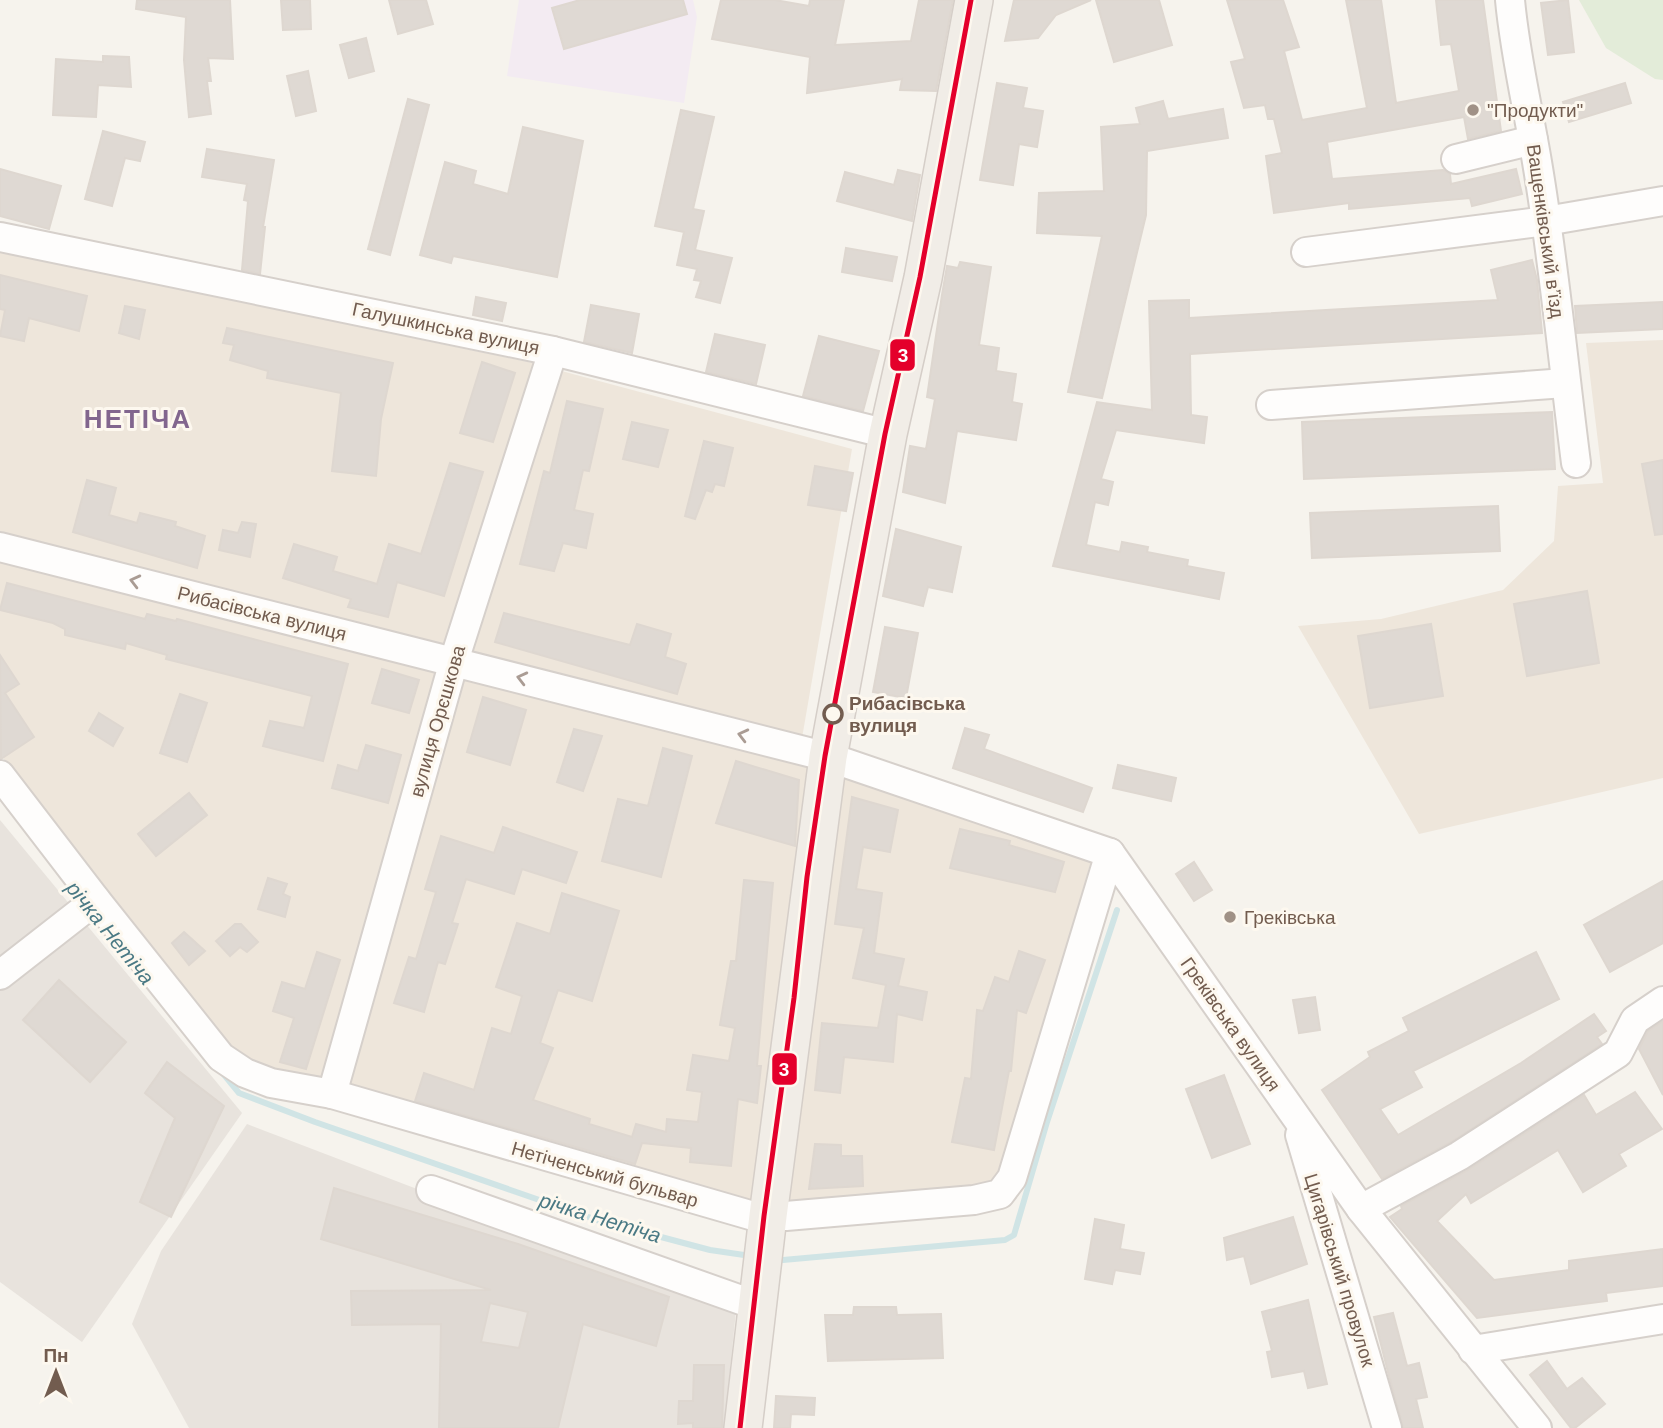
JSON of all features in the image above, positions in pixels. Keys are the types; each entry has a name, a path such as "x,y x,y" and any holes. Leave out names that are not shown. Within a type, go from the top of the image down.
{"main road":[{"path":"743,1428 819,755 923,278 974,0"}],"street":[{"name":"Ващенківський в’їзд","path":"1510,0 1513,40 1546,221 1576,463"},
{"path":"1456,159 1533,140"},
{"path":"1306,252 1546,221 1663,201"},
{"name":"Галушкинська вулиця","path":"0,237 553,351 888,435"},
{"name":"вулиця Орєшкова","path":"332,1094 454,661 553,351"},
{"path":"1271,405 1565,383"},
{"name":"Рибасівська вулиця","path":"0,547 819,755"},
{"path":"819,755 1110,853"},
{"name":"Нетіченський бульвар","path":"0,775 96,901 221,1057 245,1073 271,1083 332,1094 750,1216 786,1216 974,1200 1000,1195 1012,1178 1110,853"},
{"name":"Греківська вулиця","path":"1110,853 1361,1209 1537,1428"},
{"path":"0,975 96,901"},
{"path":"1361,1209 1459,1156 1618,1054 1635,1020 1663,1001"},
{"name":"Цигарівський провулок","path":"1293,1112 1387,1428"},
{"path":"431,1190 758,1306"},
{"path":"1473,1350 1663,1318"}],"shaded area":[{"path":"519,0 693,0 697,17 684,103 507,76"},
{"path":"0,252 528,362 852,449 802,738 0,536"},
{"path":"1663,340 1663,778 1419,834 1298,626 1381,619 1503,590 1554,541 1558,486 1603,483 1586,343"},
{"path":"0,560 814,764 754,1206 254,1067 225,1047 0,754"},
{"path":"836,773 1092,857 1006,1165 992,1185 787,1204"},
{"path":"0,820 242,1113 82,1342 0,1282"},
{"path":"247,1124 736,1311 724,1428 189,1428 132,1324 161,1251"}],"green space":[{"path":"1579,0 1663,0 1663,80 1655,79 1606,48"}],"building":[{"path":"137,0 230,0 233,59 208,58 211,81 207,81 211,114 189,117 184,60 186,17 136,9"},
{"path":"281,0 310,0 311,29 283,30"},
{"path":"389,0 426,0 433,24 398,34"},
{"path":"580,0 683,0 687,14 564,49 552,8"},
{"path":"721,0 775,0 809,6 810,0 844,0 835,45 911,41 919,0 953,0 936,91 900,90 902,79 807,93 810,57 712,39"},
{"path":"1014,0 1091,0 1056,15 1038,38 1005,41"},
{"path":"1096,0 1159,0 1172,45 1114,62"},
{"path":"1227,0 1283,0 1299,47 1284,51 1302,120 1367,108 1346,0 1381,0 1396,103 1459,91 1451,44 1441,45 1436,0 1483,0 1501,131 1468,139 1464,117 1327,142 1332,179 1443,170 1450,174 1451,184 1516,169 1522,194 1472,206 1470,198 1349,209 1349,203 1274,213 1266,156 1282,153 1274,119 1268,119 1265,105 1244,108 1231,62 1245,59"},
{"path":"1568,0 1574,52 1548,55 1541,3"},
{"path":"366,38 374,71 349,78 340,45"},
{"path":"103,56 129,57 131,87 98,85 96,117 53,115 56,59 103,62"},
{"path":"308,71 316,111 296,116 287,76"},
{"path":"997,83 1027,88 1023,108 1043,111 1037,147 1019,144 1013,185 980,180"},
{"path":"1625,83 1631,103 1569,122 1563,102"},
{"path":"408,99 429,105 390,255 368,249"},
{"path":"1163,101 1168,119 1223,109 1228,138 1147,151 1146,215 1102,398 1068,392 1102,236 1037,233 1039,193 1104,191 1101,127 1140,124 1136,108"},
{"path":"681,110 714,117 693,209 704,211 695,250 732,258 720,303 696,297 701,281 694,280 697,269 677,265 684,232 655,226"},
{"path":"523,127 583,141 557,277 453,256 451,263 420,255 445,162 476,171 473,184 508,194"},
{"path":"103,131 145,142 140,161 125,158 112,206 85,199"},
{"path":"207,149 274,160 263,227 260,274 242,270 247,184 202,177"},
{"path":"0,169 61,186 49,229 0,216"},
{"path":"898,170 920,175 912,221 837,201 845,172 894,185"},
{"path":"846,248 897,257 892,281 842,272"},
{"path":"1532,260 1537,280 1542,333 1190,354 1191,415 1207,417 1204,443 1116,430 1101,479 1113,482 1108,505 1095,502 1086,545 1120,552 1122,542 1148,547 1147,552 1188,560 1187,566 1224,573 1219,599 1053,566 1097,402 1152,410 1149,301 1189,300 1189,318 1498,300 1491,270"},
{"path":"960,262 991,267 979,345 999,348 996,371 1016,374 1012,402 1022,404 1016,440 957,431 945,503 903,492 910,446 926,449 935,399 927,397 947,266 958,268"},
{"path":"0,275 87,296 79,331 29,318 24,341 0,336 5,310 0,309"},
{"path":"476,297 506,303 502,321 473,315"},
{"path":"1663,302 1663,329 1577,333 1575,306"},
{"path":"591,305 639,314 632,353 584,342"},
{"path":"125,306 145,310 139,339 119,333"},
{"path":"227,328 393,363 381,419 376,476 332,471 341,393 267,378 268,371 230,360 234,345 223,343"},
{"path":"715,334 765,345 756,384 706,372"},
{"path":"819,336 879,351 863,411 803,396"},
{"path":"482,362 515,373 493,442 460,433"},
{"path":"567,401 603,409 589,471 583,470 574,510 593,514 586,548 563,543 554,571 520,564 544,471 550,473"},
{"path":"1552,412 1555,469 1304,479 1302,422"},
{"path":"632,422 668,430 658,467 623,459"},
{"path":"704,441 733,448 724,486 715,484 712,492 706,490 695,519 685,516"},
{"path":"1663,460 1663,534 1655,535 1642,464"},
{"path":"450,463 483,472 444,596 397,582 388,617 348,607 351,599 283,578 294,544 337,557 333,571 377,584 389,544 421,554"},
{"path":"815,466 853,473 846,511 808,505"},
{"path":"87,480 116,488 109,515 137,523 140,513 176,522 175,526 205,536 197,568 73,532"},
{"path":"1498,506 1500,551 1312,558 1310,513"},
{"path":"242,522 256,524 250,557 219,550 223,530 238,533"},
{"path":"896,529 961,547 952,592 928,587 923,606 883,596"},
{"path":"7,583 145,619 147,614 176,621 177,619 348,664 323,761 263,746 270,721 304,728 312,696 166,659 167,655 126,643 125,649 65,635 65,629 53,623 0,610"},
{"path":"1587,591 1599,663 1527,676 1514,604"},
{"path":"504,613 630,645 637,624 671,634 665,657 686,664 677,694 495,642"},
{"path":"1431,624 1443,696 1370,708 1358,636"},
{"path":"885,627 918,633 906,698 873,692"},
{"path":"0,655 19,684 5,693 34,737 1,759"},
{"path":"382,669 419,680 409,713 372,703"},
{"path":"180,694 207,703 187,762 160,753"},
{"path":"483,697 526,710 510,765 467,752"},
{"path":"99,713 123,728 113,746 89,731"},
{"path":"965,728 989,735 984,749 1092,788 1083,812 953,768"},
{"path":"574,729 602,736 583,791 557,782"},
{"path":"366,745 401,755 388,803 332,788 338,765 358,771"},
{"path":"663,748 692,756 661,877 602,861 618,799 648,806"},
{"path":"736,761 799,780 795,846 716,823"},
{"path":"1118,765 1176,778 1171,801 1113,788"},
{"path":"189,793 207,815 156,856 138,834"},
{"path":"852,797 898,810 890,852 863,847 856,889 882,893 874,953 904,959 898,986 927,992 922,1020 897,1014 893,1062 844,1057 840,1093 815,1090 822,1023 878,1028 886,985 853,978 864,928 835,924"},
{"path":"503,827 577,852 566,883 522,869 514,894 466,879 452,923 458,924 445,964 438,962 424,1012 394,1003 409,957 416,959 436,892 425,889 441,836 494,853"},
{"path":"960,829 1010,841 1009,845 1064,862 1055,892 950,868"},
{"path":"1194,862 1212,890 1194,901 1176,874"},
{"path":"268,878 287,884 283,894 290,897 285,917 258,909"},
{"path":"744,880 773,883 757,1066 761,1066 757,1103 738,1099 731,1166 690,1162 691,1148 642,1143 635,1164 415,1101 424,1073 474,1090 492,1028 511,1034 522,996 496,987 517,923 550,934 562,893 619,911 592,1001 558,990 540,1043 553,1048 533,1100 590,1119 589,1124 632,1137 636,1124 666,1132 667,1119 698,1122 702,1092 687,1090 693,1055 729,1061 735,1028 720,1025 731,961 736,961"},
{"path":"1663,881 1663,943 1610,972 1584,925"},
{"path":"235,924 241,924 258,942 247,952 240,947 230,956 216,941"},
{"path":"184,932 205,951 189,965 172,943"},
{"path":"1019,951 1045,960 1026,1013 1017,1010 1011,1071 994,1150 952,1142 965,1078 971,1079 977,1010 983,1011 995,977 1009,982"},
{"path":"317,952 340,960 306,1069 280,1062 294,1018 273,1011 282,982 305,989"},
{"path":"1536,952 1559,999 1413,1071 1422,1087 1380,1109 1398,1135 1521,1063 1594,1014 1606,1031 1597,1037 1602,1044 1451,1142 1382,1179 1322,1090 1370,1057 1368,1052 1409,1031 1403,1018"},
{"path":"59,980 126,1042 90,1082 23,1020"},
{"path":"1315,997 1320,1030 1299,1033 1293,1000"},
{"path":"1663,1021 1663,1095 1639,1049 1648,1031"},
{"path":"167,1062 224,1106 171,1217 140,1202 175,1118 145,1093"},
{"path":"1224,1075 1250,1144 1212,1158 1186,1089"},
{"path":"1635,1092 1662,1129 1619,1154 1626,1166 1583,1192 1558,1150 1471,1203 1466,1194 1437,1221 1494,1280 1569,1270 1569,1261 1663,1249 1663,1286 1606,1293 1607,1301 1477,1318 1390,1217 1402,1209 1401,1206 1468,1170 1584,1095 1596,1115"},
{"path":"815,1144 841,1145 841,1156 862,1156 863,1186 809,1189"},
{"path":"334,1188 518,1244 669,1297 656,1346 583,1324 558,1428 439,1428 441,1324 352,1325 351,1291 491,1290 321,1239","holes":["490,1303 528,1312 519,1348 481,1342"]},
{"path":"1293,1217 1307,1264 1251,1284 1244,1256 1227,1260 1224,1238"},
{"path":"1095,1219 1124,1225 1120,1249 1144,1253 1140,1274 1115,1270 1112,1284 1085,1279"},
{"path":"1308,1300 1327,1384 1308,1388 1304,1371 1272,1377 1267,1352 1272,1351 1262,1312"},
{"path":"854,1307 896,1307 897,1315 941,1314 943,1358 828,1361 825,1315 853,1315"},
{"path":"1393,1313 1407,1366 1419,1363 1427,1397 1416,1399 1423,1428 1403,1428 1389,1376 1374,1317"},
{"path":"1547,1361 1567,1389 1582,1378 1605,1404 1575,1428 1571,1428 1530,1375"},
{"path":"694,1365 724,1365 722,1428 693,1428 693,1423 678,1424 679,1401 693,1401"},
{"path":"776,1396 815,1398 814,1415 791,1414 790,1428 774,1428"}],"waterway":[{"name":"річка Нетіча","path":"775,1259 1005,1240 1014,1235 1047,1122 1117,910"},
{"name":"річка Нетіча","path":"221,1071 239,1093 315,1122 597,1220 710,1250 751,1256"}],"transit line":[{"name":"3","path":"740,1428 764,1216 825,756 885,434 920,277 971,0"}],"place":[{"name":"\"Продукти\"","path":"1473,110"},
{"name":"Рибасівська вулиця","path":"833,714"},
{"name":"Греківська","path":"1230,917"}],"district":[{"name":"НЕТІЧА","path":"138,419"}]}
